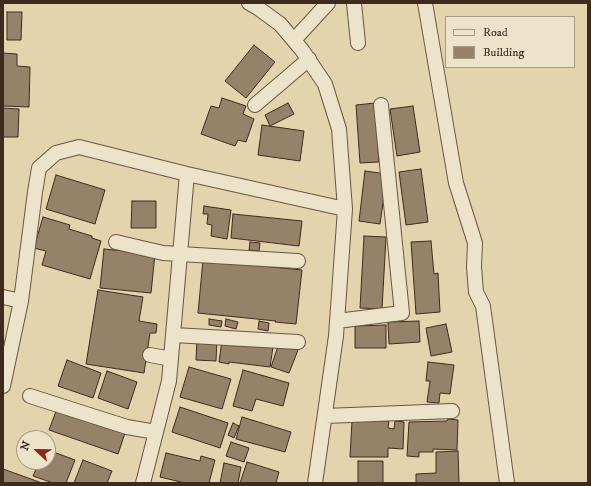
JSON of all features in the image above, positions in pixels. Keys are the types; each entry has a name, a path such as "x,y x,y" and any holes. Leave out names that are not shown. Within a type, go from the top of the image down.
{"street":[{"path":"294,40 328,3"},
{"path":"354,3 358,43"},
{"path":"426,3 456,183 475,243 474,267 476,292 483,306 507,483"},
{"path":"254,5 280,24 309,60 325,84 339,129 345,209 337,321 315,483"},
{"path":"255,105 309,60"},
{"path":"337,321 402,313 381,106"},
{"path":"3,386 21,300 39,168 56,153 79,147 187,174 345,209"},
{"path":"143,483 169,381 187,174"},
{"path":"116,242 163,253 298,261"},
{"path":"3,297 21,300"},
{"path":"174,335 298,342"},
{"path":"150,355 171,359"},
{"path":"30,396 127,427 156,432"},
{"path":"325,416 452,411"}],"building":[{"path":"7,12 22,12 21,40 7,40"},
{"path":"254,45 275,62 246,98 225,81"},
{"path":"3,53 17,54 17,66 30,67 29,107 3,106"},
{"path":"222,98 246,106 243,114 254,119 246,142 238,140 235,146 201,134 211,106 219,108"},
{"path":"288,103 294,114 270,126 265,115"},
{"path":"375,103 379,162 360,163 356,105"},
{"path":"413,106 420,152 397,156 390,109"},
{"path":"3,108 19,109 18,137 3,137"},
{"path":"262,125 304,131 300,161 258,155"},
{"path":"421,169 428,222 406,225 399,172"},
{"path":"365,171 387,174 380,224 359,221"},
{"path":"56,175 105,190 95,224 46,209"},
{"path":"132,201 156,201 156,228 131,228"},
{"path":"204,206 231,210 227,239 211,236 212,225 207,224 208,214 203,214"},
{"path":"233,214 302,221 299,246 231,238"},
{"path":"43,217 70,225 69,229 92,236 92,238 101,241 90,279 42,265 46,251 34,248"},
{"path":"364,236 386,237 382,309 360,308"},
{"path":"431,241 434,274 438,273 440,312 416,314 411,242"},
{"path":"250,242 260,243 259,251 249,250"},
{"path":"104,249 155,254 151,293 100,288"},
{"path":"203,260 302,270 296,324 198,313"},
{"path":"98,290 143,297 139,321 157,324 156,333 150,333 144,373 86,364"},
{"path":"209,319 222,321 221,327 209,325"},
{"path":"226,319 238,322 236,329 225,326"},
{"path":"259,321 269,323 268,331 258,329"},
{"path":"419,321 420,342 389,344 388,322"},
{"path":"446,324 452,352 431,356 426,328"},
{"path":"386,325 386,348 355,348 355,326"},
{"path":"197,338 217,339 216,361 196,360"},
{"path":"222,340 273,347 270,367 219,362"},
{"path":"279,343 298,350 289,373 271,367"},
{"path":"67,360 101,373 93,398 58,386"},
{"path":"428,362 454,365 450,394 440,393 439,403 427,402 430,381 426,381"},
{"path":"189,367 231,379 222,409 180,397"},
{"path":"243,370 289,383 283,406 256,399 252,411 233,406"},
{"path":"107,371 137,382 128,409 98,398"},
{"path":"58,406 126,430 118,454 56,432 56,430 49,430"},
{"path":"180,407 228,423 220,448 172,432"},
{"path":"242,417 291,432 285,452 236,439"},
{"path":"448,419 458,420 457,450 433,449 433,452 419,452 419,457 407,456 409,422 447,421"},
{"path":"352,421 389,421 388,428 394,429 395,421 404,422 403,449 388,448 388,457 350,457"},
{"path":"233,423 239,426 234,438 228,435"},
{"path":"231,442 249,448 244,462 226,456"},
{"path":"458,451 459,483 416,483 416,474 436,473 436,452"},
{"path":"56,453 75,460 66,483 53,483 33,476 36,470 56,470"},
{"path":"166,453 200,461 201,456 215,460 209,483 185,483 160,477"},
{"path":"83,460 112,471 107,483 74,483"},
{"path":"358,461 383,461 383,483 358,483"},
{"path":"247,462 279,472 276,483 240,483"},
{"path":"224,463 241,467 238,483 220,483"},
{"path":"3,469 42,483 3,483"}]}
